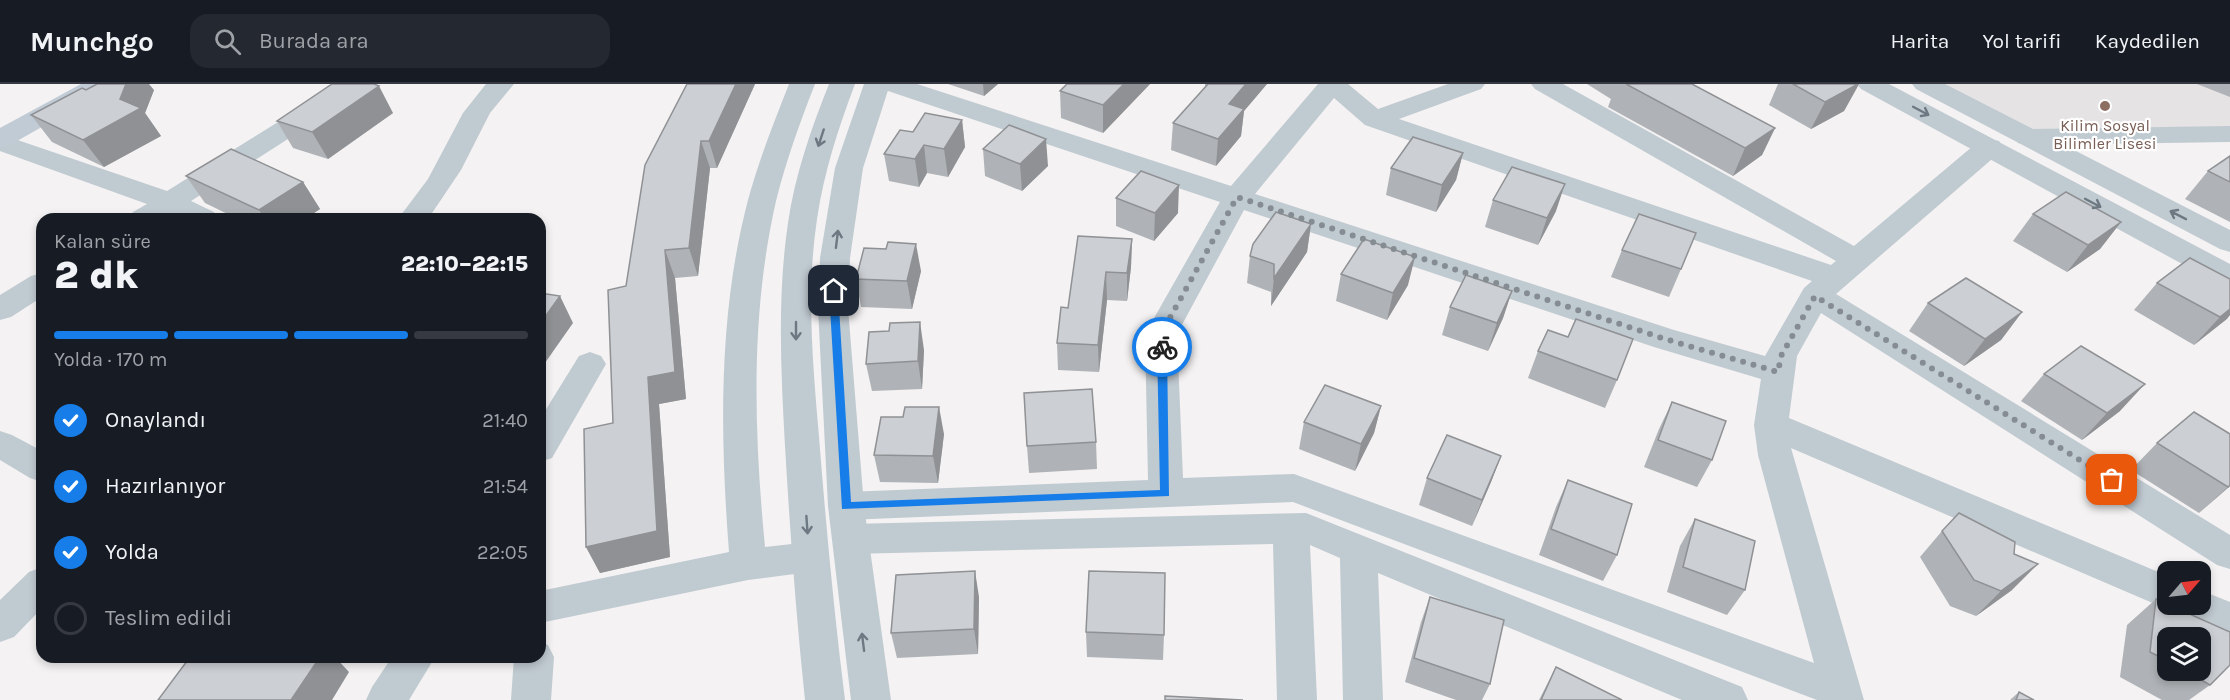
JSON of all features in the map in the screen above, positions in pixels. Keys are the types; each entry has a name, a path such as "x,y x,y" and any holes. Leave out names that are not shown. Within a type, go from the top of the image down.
{"main road":[{"path":"0,114 58,84"},
{"path":"0,140 100,84"}],"street":[{"path":"153,213 357,84"},
{"path":"418,213 446,171 480,107 501,84"},
{"path":"748,564 738,431 742,317 749,267 764,193 785,127 802,84"},
{"path":"825,700 810,557 796,364 796,269 808,184 824,128 842,84"},
{"path":"870,700 848,522 833,308 835,258 849,168 877,84"},
{"path":"891,84 1665,339 1778,372"},
{"path":"1166,494 1161,334 1237,197 1332,84 1374,119 1836,278"},
{"path":"1374,119 1472,84"},
{"path":"1544,84 1836,278 2230,554"},
{"path":"1870,84 2230,277"},
{"path":"1925,84 2230,242"},
{"path":"2027,137 2230,134"},
{"path":"0,140 170,202 192,213"},
{"path":"1842,695 1775,455 1771,425 1781,356 1836,278 1989,147"},
{"path":"0,309 36,287"},
{"path":"546,439 590,364"},
{"path":"1771,425 2157,588"},
{"path":"0,444 36,465"},
{"path":"848,522 1166,494 1294,488 1842,695"},
{"path":"848,522 1306,528 1728,700"},
{"path":"1291,528 1297,700"},
{"path":"1358,549 1363,700"},
{"path":"546,606 748,564 810,557"},
{"path":"0,625 36,589"},
{"path":"2211,612 2230,620"},
{"path":"386,700 411,663"},
{"path":"531,700 534,663"}],"shaded area":[{"name":"Kilim Sosyal Bilimler Lisesi","path":"1938,84 2230,84 2230,132 2030,132"}],"building":[{"path":"97,84 126,84 120,99 141,108 83,140 31,115 82,88 86,90"},
{"path":"332,84 379,86 312,132 277,121"},
{"path":"687,84 736,84 709,141 701,141 689,248 665,250 675,372 648,377 657,531 586,547 584,429 613,423 608,290 626,286 645,165"},
{"path":"1067,84 1124,84 1103,105 1060,91"},
{"path":"1208,84 1246,84 1229,104 1244,109 1218,139 1173,123"},
{"path":"1626,84 1692,84 1775,128 1745,148"},
{"path":"1793,84 1858,84 1825,102"},
{"path":"925,113 962,120 944,149 924,145 915,159 884,154 900,130 913,132"},
{"path":"1009,125 1046,139 1020,164 983,149"},
{"path":"1413,137 1463,153 1442,185 1391,168"},
{"path":"231,149 303,182 259,210 186,176"},
{"path":"2230,156 2230,182 2208,171"},
{"path":"1512,167 1565,184 1547,218 1493,200"},
{"path":"1141,171 1179,185 1155,213 1116,198"},
{"path":"2066,192 2121,222 2088,245 2033,214"},
{"path":"1276,212 1311,224 1274,278 1274,264 1250,256 1253,244"},
{"path":"1639,214 1696,233 1681,269 1622,250"},
{"path":"1078,236 1132,239 1127,273 1106,272 1098,345 1057,343 1061,307 1068,308"},
{"path":"1364,239 1415,257 1393,293 1341,274"},
{"path":"888,242 916,244 907,281 856,279 864,248 886,249"},
{"path":"2190,258 2230,279 2230,309 2220,317 2157,283"},
{"path":"1466,275 1512,291 1497,323 1450,307"},
{"path":"1966,278 2022,312 1985,339 1928,303"},
{"path":"546,294 560,296 546,316"},
{"path":"1576,319 1633,339 1617,380 1538,351 1548,330 1568,337"},
{"path":"920,322 918,361 866,364 869,332 889,331 890,323"},
{"path":"2081,346 2145,384 2107,413 2044,374"},
{"path":"1325,385 1381,406 1361,444 1304,422"},
{"path":"1092,389 1096,442 1027,446 1024,393"},
{"path":"1672,402 1726,421 1712,460 1658,440"},
{"path":"905,407 939,407 933,456 874,455 881,417 903,417"},
{"path":"2194,412 2230,434 2230,485 2228,487 2157,443"},
{"path":"1447,435 1501,456 1482,500 1427,478"},
{"path":"1568,480 1632,504 1617,555 1551,529"},
{"path":"1959,513 2015,542 2014,554 2038,564 2001,591 1974,580 1942,531"},
{"path":"1695,519 1755,541 1745,590 1683,567"},
{"path":"975,571 974,629 891,633 896,575"},
{"path":"1089,571 1165,573 1164,635 1086,632"},
{"path":"1430,597 1504,620 1490,684 1414,658"},
{"path":"2156,599 2157,615 2192,615 2230,632 2230,665 2210,685 2203,681 2211,681 2211,627 2157,627 2157,656 2150,652"},
{"path":"186,663 316,663 291,700 158,700"},
{"path":"1556,667 1622,700 1541,700"},
{"path":"2019,692 2034,700 2016,700"},
{"path":"1165,696 1243,700 1165,700"}],"way so far":[{"path":"1162,347 1161,334 1237,197 1665,339 1778,372 1781,356 1815,296 2112,480"}],"place":[{"name":"Kilim Sosyal Bilimler Lisesi","path":"2105,106"}],"route":[{"path":"834,291 833,308 846,506 1166,494 1162,347"}]}
